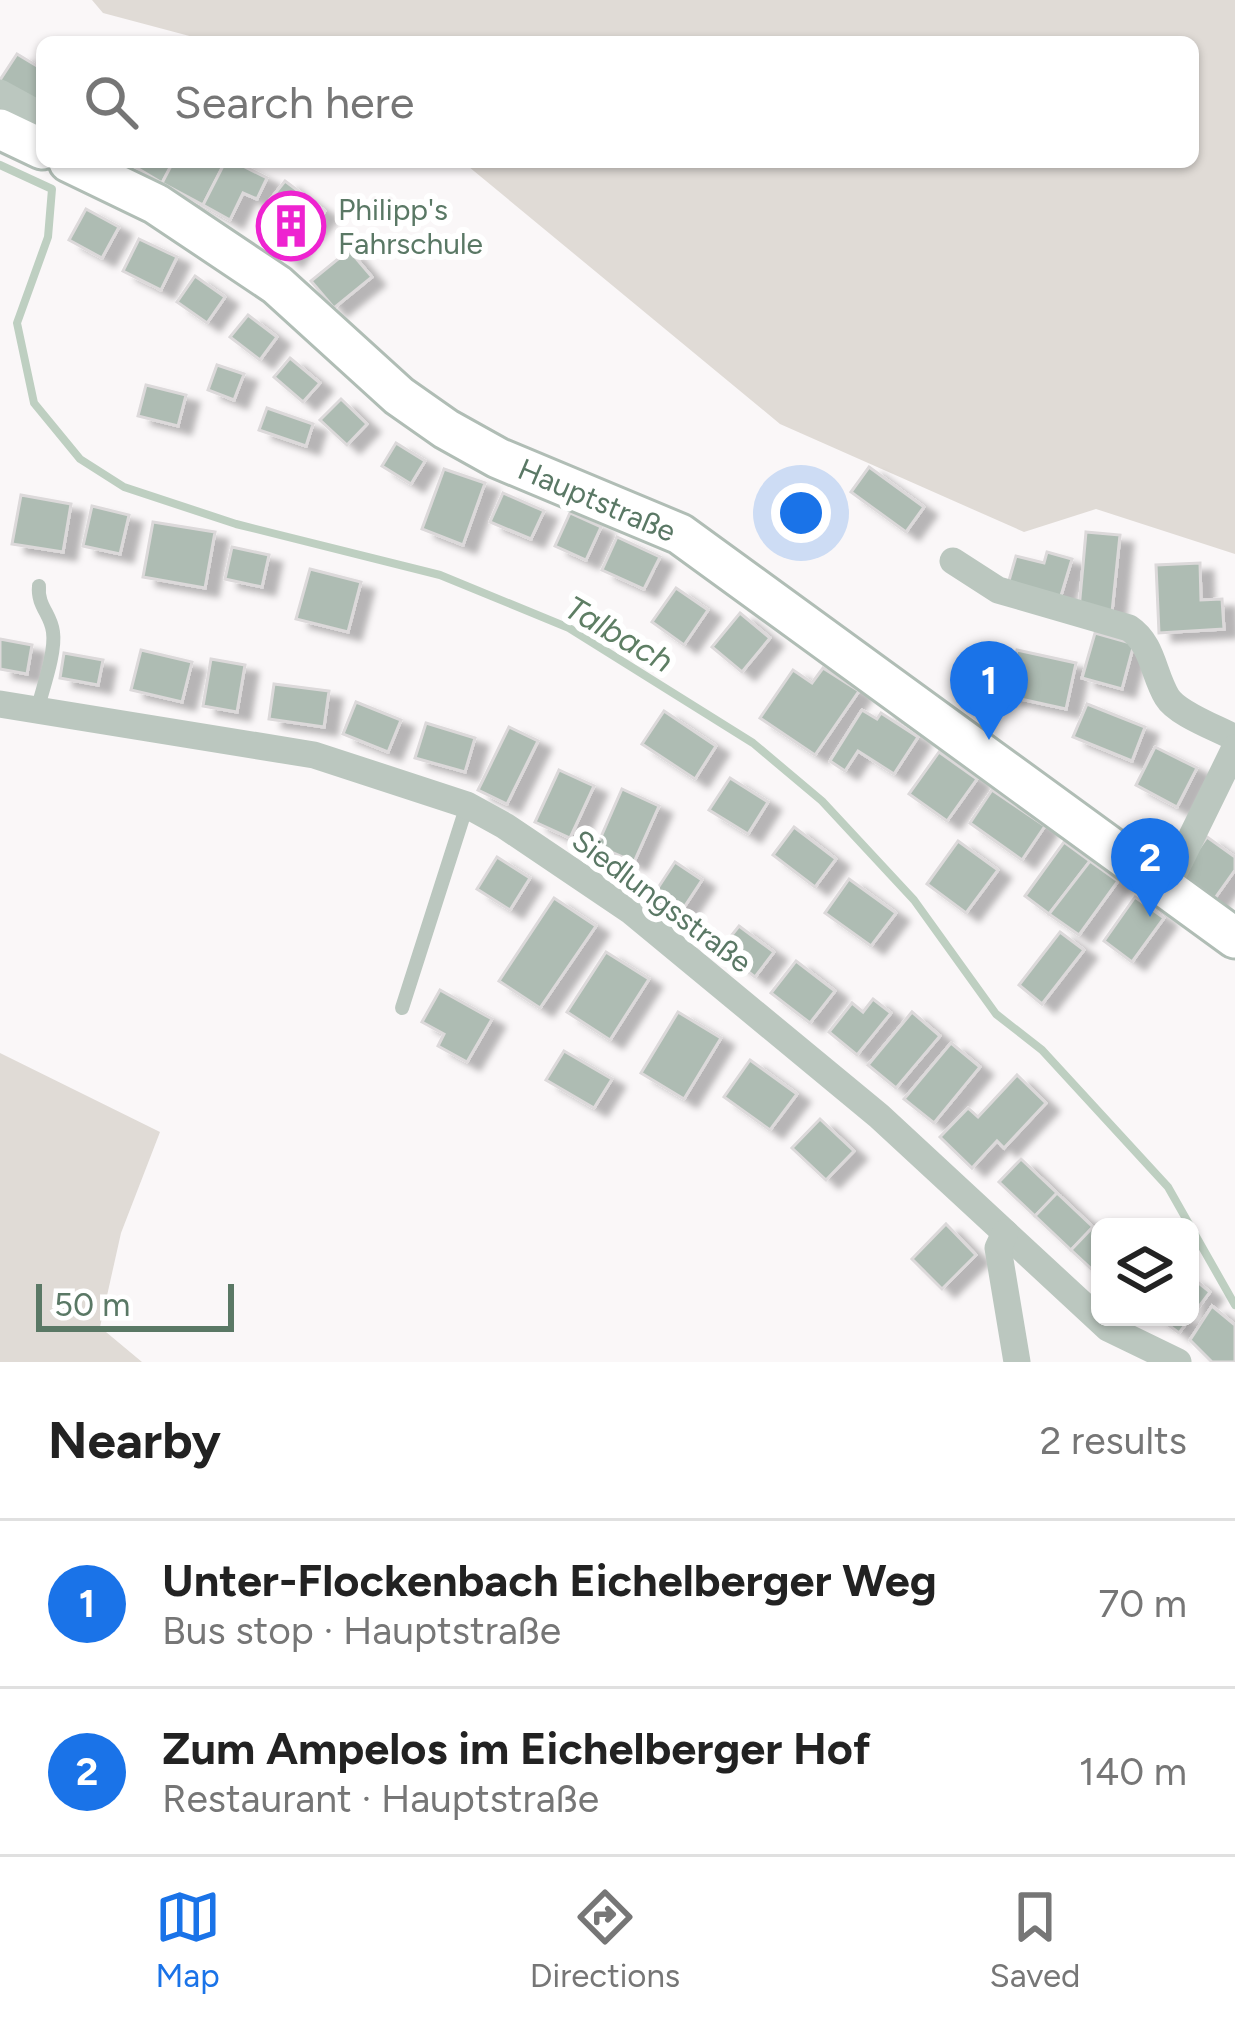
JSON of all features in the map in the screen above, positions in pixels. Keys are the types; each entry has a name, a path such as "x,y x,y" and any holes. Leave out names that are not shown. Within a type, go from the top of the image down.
{"main road":[{"path":"0,129 36,146"},
{"name":"Hauptstraße","path":"82,168 156,204 278,285 399,396 446,429 498,458 680,534 1235,938"}],"street":[{"path":"0,93 36,113"},
{"path":"120,168 156,204"},
{"path":"952,561 998,590 1129,628 1146,647 1168,698 1235,738"},
{"name":"Siedlungsstraße","path":"0,704 314,755 467,805 505,826 631,911 879,1116 1108,1328 1178,1362"},
{"path":"1167,886 1235,748"},
{"path":"1005,1233 998,1249 1017,1362"}],"lane":[{"path":"37,711 54,639 38,599 39,586"},
{"path":"402,1008 467,805"}],"shaded area":[{"path":"92,0 1235,0 1235,554 1096,509 1024,532 780,424 470,168 1199,168 1199,36 189,36 103,13"},
{"path":"0,1053 160,1132 121,1233 100,1327 142,1362 0,1362"}],"building":[{"path":"17,54 36,65 36,107 0,80"},
{"path":"137,168 170,168 162,183"},
{"path":"170,168 222,168 203,205 162,183"},
{"path":"222,168 247,168 267,178 257,199 243,193 230,220 203,205"},
{"name":"Philipp's Fahrschule","path":"285,181 325,211 289,259 260,237 277,216 265,206"},
{"path":"86,209 119,227 102,258 69,240"},
{"path":"139,239 177,257 161,290 123,271"},
{"path":"349,250 372,277 334,308 311,281"},
{"path":"195,276 225,297 207,323 177,302"},
{"path":"248,315 277,337 260,360 230,337"},
{"path":"290,358 320,383 303,402 274,377"},
{"path":"217,365 244,374 234,400 208,390"},
{"path":"146,385 186,395 178,426 138,416"},
{"path":"341,399 367,424 347,445 320,420"},
{"path":"267,408 313,424 306,446 259,430"},
{"path":"396,443 425,461 411,484 382,466"},
{"path":"869,467 924,507 906,532 851,492"},
{"path":"444,469 485,483 463,545 422,529"},
{"path":"503,493 544,511 531,539 490,522"},
{"path":"21,495 71,504 63,552 12,544"},
{"path":"92,506 129,515 120,554 83,546"},
{"path":"570,513 601,527 586,560 555,546"},
{"path":"153,522 215,532 205,588 143,577"},
{"path":"1086,532 1120,535 1112,612 1079,609"},
{"path":"617,537 660,557 644,589 602,570"},
{"path":"232,547 269,555 262,587 225,579"},
{"path":"1047,552 1072,559 1060,599 1008,584 1016,556 1044,563"},
{"path":"1200,563 1201,600 1222,599 1224,629 1159,633 1156,565"},
{"path":"310,569 361,582 348,632 296,619"},
{"path":"676,588 708,610 684,645 652,622"},
{"path":"740,613 770,638 742,672 712,647"},
{"path":"1095,633 1134,644 1122,689 1082,678"},
{"path":"0,639 32,645 27,674 0,669"},
{"path":"141,650 192,662 182,702 131,690"},
{"path":"1017,650 1076,663 1066,709 1007,696"},
{"path":"64,653 103,660 98,685 60,678"},
{"path":"211,659 245,665 237,712 203,706"},
{"path":"823,668 859,691 815,755 760,718 793,670 812,683"},
{"path":"274,684 329,691 324,727 269,719"},
{"path":"356,702 401,720 388,752 343,734"},
{"path":"1087,704 1145,727 1132,761 1073,737"},
{"path":"862,710 877,719 881,713 918,737 894,774 858,751 845,771 830,761"},
{"path":"664,711 716,746 695,779 642,744"},
{"path":"426,723 475,738 465,772 415,758"},
{"path":"509,727 538,741 507,804 478,790"},
{"path":"1155,747 1197,768 1177,807 1136,785"},
{"path":"939,752 977,779 947,821 909,794"},
{"path":"559,770 594,786 570,838 535,822"},
{"path":"730,778 768,802 748,834 709,810"},
{"path":"622,789 659,806 634,862 597,846"},
{"path":"992,790 1045,826 1022,860 970,823"},
{"path":"794,827 836,859 815,887 773,855"},
{"path":"1207,837 1235,857 1235,870 1210,905 1176,881"},
{"path":"958,841 998,870 966,913 927,884"},
{"path":"1064,842 1090,861 1049,914 1025,896"},
{"path":"497,857 530,878 510,910 477,889"},
{"path":"1090,861 1118,881 1079,935 1049,914"},
{"path":"675,862 702,880 677,918 650,900"},
{"path":"849,879 896,913 871,946 825,913"},
{"path":"1135,897 1164,918 1132,962 1104,941"},
{"path":"554,898 596,926 540,1008 499,981"},
{"path":"739,926 774,952 755,977 720,950"},
{"path":"1060,932 1084,950 1042,1004 1019,985"},
{"path":"606,952 649,979 610,1040 567,1012"},
{"path":"796,961 835,991 810,1023 771,993"},
{"path":"440,990 492,1019 467,1062 438,1046 444,1034 422,1022"},
{"path":"873,999 891,1013 857,1055 829,1032 852,1003 863,1012"},
{"path":"678,1012 721,1038 684,1099 641,1073"},
{"path":"912,1012 940,1036 896,1088 868,1065"},
{"path":"951,1043 980,1067 934,1123 904,1099"},
{"path":"564,1051 612,1079 594,1108 546,1080"},
{"path":"750,1060 797,1094 770,1130 724,1097"},
{"path":"1017,1075 1046,1103 1004,1148 997,1141 972,1168 940,1137 968,1108 978,1117"},
{"path":"820,1119 854,1151 826,1180 792,1148"},
{"path":"1021,1159 1057,1193 1035,1216 999,1182"},
{"path":"1057,1193 1091,1229 1071,1250 1035,1216"},
{"path":"946,1224 976,1255 942,1289 912,1259"},
{"path":"1091,1229 1091,1269 1071,1250"},
{"path":"1199,1283 1210,1292 1199,1307"},
{"path":"1212,1306 1235,1325 1235,1362 1212,1362 1190,1340"}],"waterway":[{"name":"Talbach","path":"0,165 52,189 48,237 17,323 34,403 80,459 124,487 236,524 440,575 569,628 753,743 822,801 914,900 996,1014 1042,1050 1168,1187 1235,1305"}],"place":[{"name":"Philipp's Fahrschule","path":"291,226"},
{"name":"Unter-Flockenbach Eichelberger Weg","path":"989,740"},
{"name":"Zum Ampelos im Eichelberger Hof","path":"1150,917"}]}
